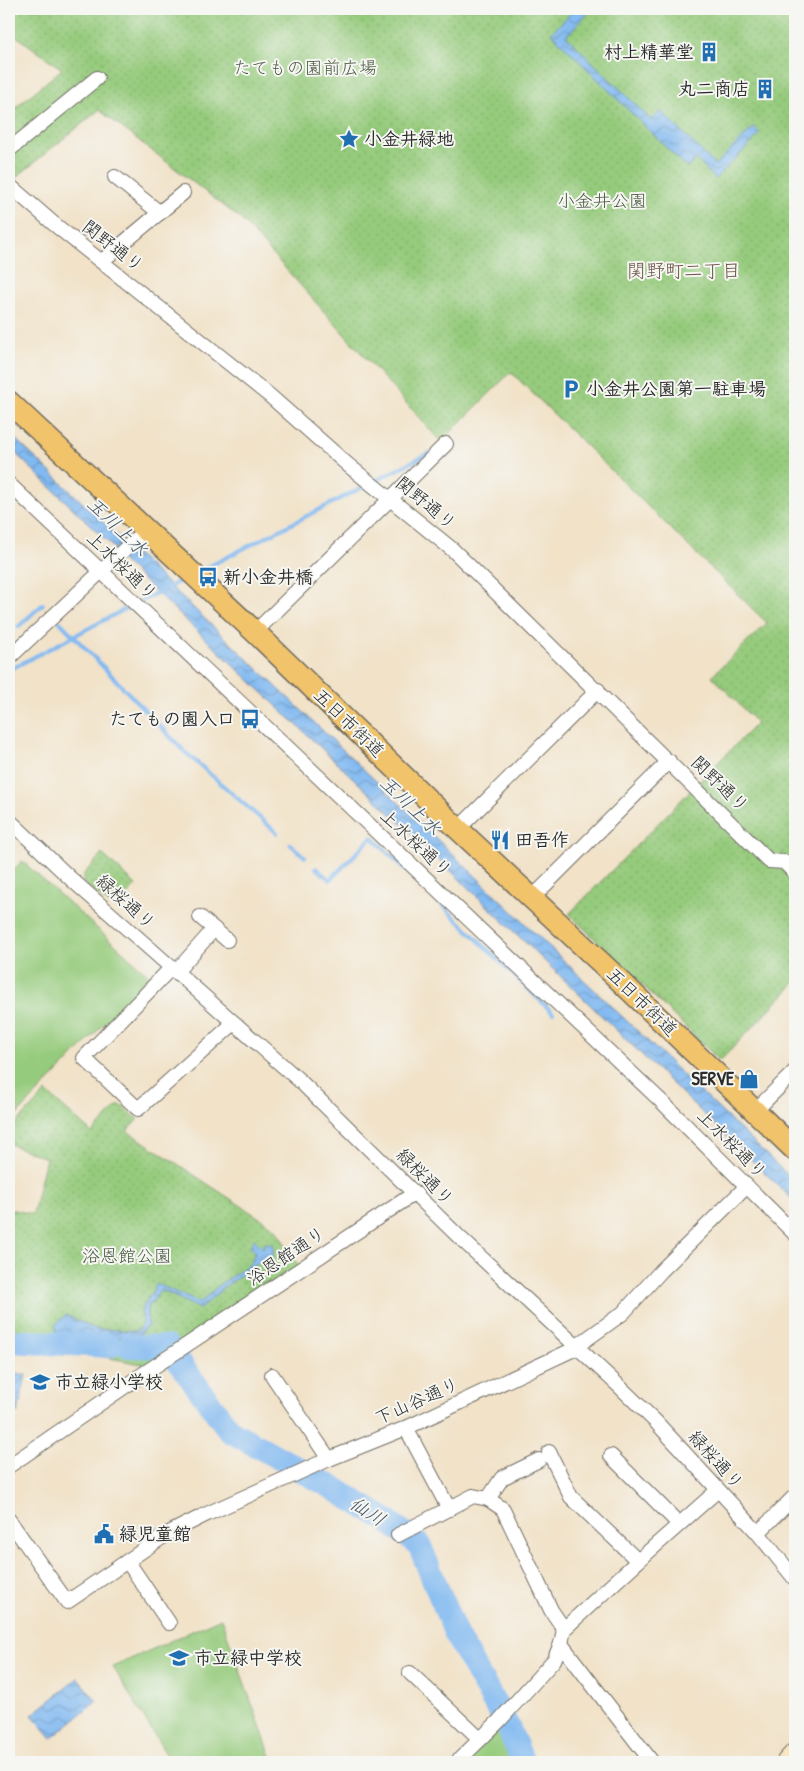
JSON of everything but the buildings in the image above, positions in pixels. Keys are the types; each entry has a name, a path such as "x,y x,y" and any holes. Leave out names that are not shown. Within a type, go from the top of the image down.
{"main road":[{"name":"五日市街道","path":"9,402 143,532 255,632 795,1150"}],"street":[{"path":"9,150 97,78"},
{"path":"115,177 160,213"},
{"name":"関野通り","path":"9,185 54,224 270,396 348,465 390,497 453,550 598,690 769,861 784,862 795,873"},
{"path":"102,261 184,193"},
{"path":"255,632 390,497 446,444"},
{"name":"上水桜通り","path":"9,484 105,569 457,915 661,1101 795,1234"},
{"path":"9,658 143,532"},
{"path":"458,828 598,690"},
{"path":"532,898 669,761"},
{"name":"緑桜通り","path":"9,820 71,879 300,1082 457,1235 620,1386 656,1422 758,1533 795,1579"},
{"path":"200,917 228,940"},
{"path":"214,929 84,1058 138,1109 234,1023"},
{"path":"755,1111 795,1072"},
{"name":"下山谷通り","path":"9,1520 67,1602 167,1534 207,1514 406,1428 570,1351 622,1313 661,1271 747,1186"},
{"name":"浴恩館通り","path":"9,1466 178,1350 415,1192"},
{"path":"272,1375 324,1462"},
{"path":"406,1428 449,1509"},
{"path":"488,1499 502,1478 544,1456 571,1497 638,1561"},
{"path":"611,1456 679,1524"},
{"path":"457,1762 499,1721 554,1660 561,1644 564,1629 718,1490"},
{"path":"398,1535 473,1496 488,1499 503,1509 551,1610 564,1629"},
{"path":"758,1533 795,1496"},
{"path":"128,1562 169,1623"},
{"path":"561,1644 652,1762"},
{"path":"410,1673 480,1739"},
{"path":"786,1762 795,1752"}],"green space":[{"name":"小金井公園","path":"9,9 795,9 795,983 720,1061 569,914 757,723 712,676 767,623 511,372 441,442 241,219 99,110 9,183 9,113 62,69 9,31"},
{"path":"102,854 136,885 118,905 110,905 83,883 83,875"},
{"path":"22,861 150,976 9,1123 9,875"},
{"name":"浴恩館公園","path":"46,1092 92,1133 119,1104 138,1119 127,1131 275,1228 299,1266 152,1366 9,1339 9,1209 33,1214 46,1158 9,1144 9,1131"},
{"path":"221,1618 273,1762 171,1762 113,1667"},
{"path":"500,1728 516,1762 466,1762"}],"water":[{"path":"575,9 592,9 566,36 651,120 661,111 715,165 754,127 760,134 715,179 696,159 687,168 551,33"},
{"path":"9,433 795,1182 795,1202 425,846 123,561 111,545 9,447"},
{"path":"254,1239 263,1248 265,1243 273,1244 273,1257 271,1261 258,1263 223,1288 200,1309 161,1290 147,1309 148,1325 138,1336 59,1341 55,1325 66,1315 95,1329 137,1331 143,1323 141,1310 157,1284 200,1303 219,1285 251,1263 255,1252 250,1247"},
{"path":"9,1372 26,1375 18,1412 9,1410"},
{"path":"78,1678 97,1701 52,1738 32,1715"}],"waterway":[{"path":"373,482 429,453"},
{"path":"200,571 367,485"},
{"path":"166,588 187,578"},
{"path":"140,602 160,591"},
{"path":"18,627 43,604"},
{"path":"9,670 133,605"},
{"path":"60,622 185,752 277,833"},
{"path":"316,868 330,880 372,837 553,1013"},
{"path":"290,844 305,857"},
{"name":"仙川","path":"9,1341 110,1346"},
{"name":"仙川","path":"129,1346 168,1347 230,1431 328,1485 386,1520 419,1544 457,1637 508,1727 523,1762"}],"place":[{"name":"村上精華堂","path":"709,52"},
{"name":"丸二商店","path":"765,89"},
{"name":"小金井緑地","path":"349,139"},
{"name":"小金井公園第一駐車場","path":"571,389"},
{"name":"新小金井橋","path":"208,577"},
{"name":"たてもの園入口","path":"250,719"},
{"name":"田吾作","path":"500,840"},
{"name":"SERVE","path":"749,1079"},
{"name":"市立緑小学校","path":"40,1382"},
{"name":"緑児童館","path":"104,1534"},
{"name":"市立緑中学校","path":"179,1658"}],"district":[{"name":"関野町二丁目","path":"684,270"}],"park label":[{"name":"たてもの園前広場","path":"305,68"}],"water label":[{"name":"玉川上水","path":"118,526"},
{"name":"玉川上水","path":"411,805"}]}
